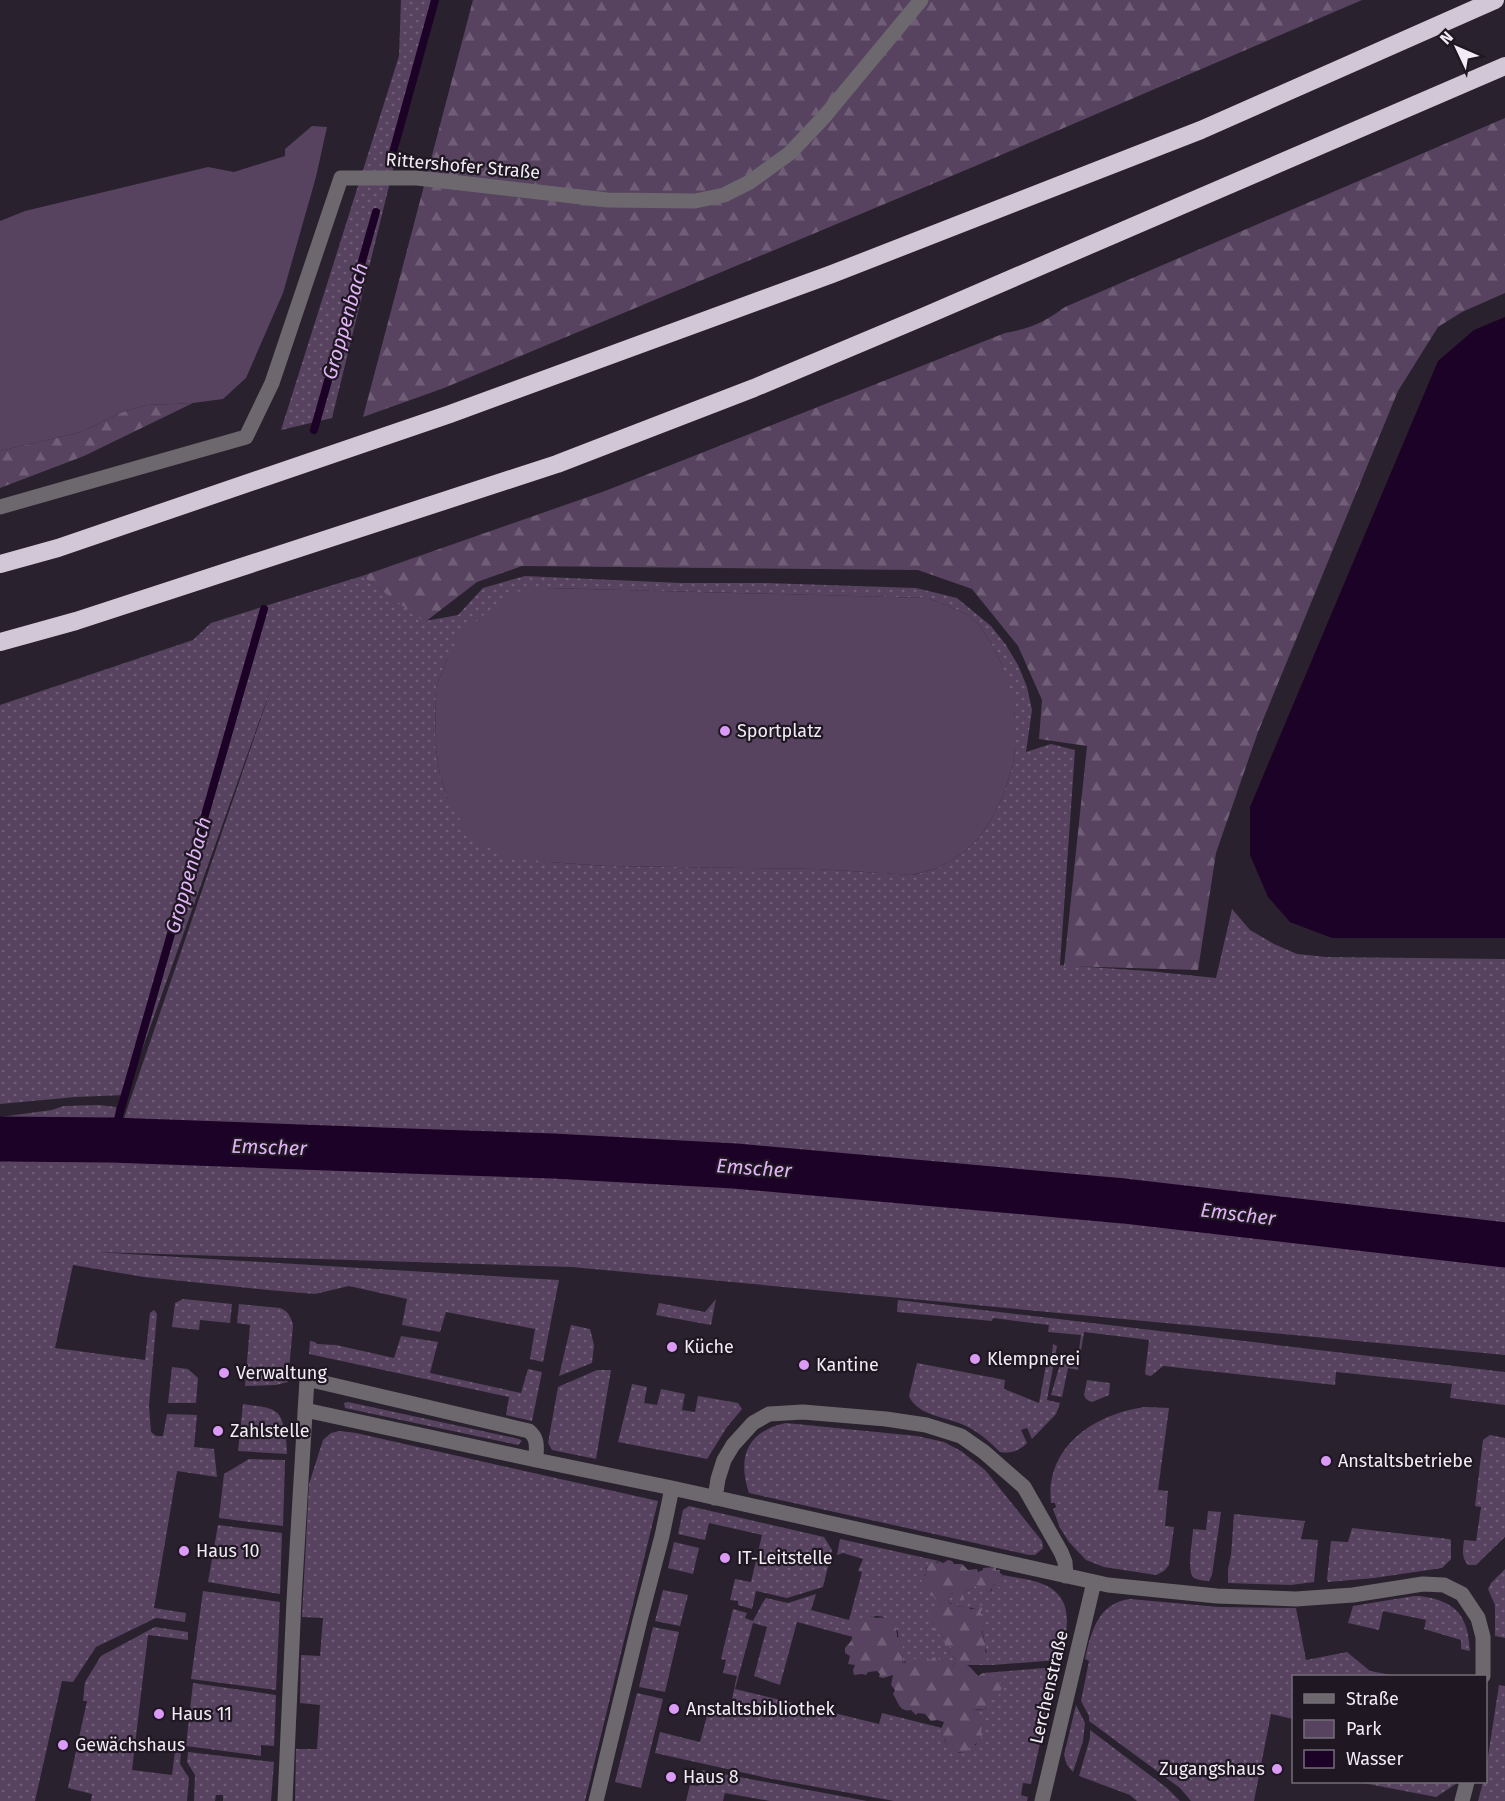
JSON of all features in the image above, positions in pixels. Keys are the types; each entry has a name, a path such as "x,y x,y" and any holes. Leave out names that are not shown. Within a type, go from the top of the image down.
{"highway":[{"path":"0,564 69,545 450,414 832,274 1201,130 1495,0"},
{"path":"0,642 76,621 546,468 754,388 926,316 1505,66"}],"street":[{"name":"Rittershofer Straße","path":"0,507 246,437 272,383 341,178 417,178 607,200 695,201 724,195 750,182 790,153 824,117 921,0"},
{"path":"285,1801 307,1379 528,1431 537,1441 536,1460"},
{"path":"305,1410 672,1488 1108,1585 1217,1596 1296,1599 1361,1594 1424,1584 1444,1585 1462,1594 1478,1618 1483,1637 1483,1675"},
{"path":"715,1498 724,1460 733,1445 753,1423 769,1414 803,1412 926,1425 961,1436 984,1452 1024,1487 1061,1552 1065,1562 1066,1576"},
{"path":"596,1801 672,1488"},
{"name":"Lerchenstraße","path":"1042,1801 1094,1582"},
{"path":"1462,1801 1467,1783"}],"green space":[{"path":"401,0 438,0 405,121 332,418 281,430 399,56"},
{"path":"473,0 1362,0 973,167 444,388 363,417"},
{"path":"1505,118 1505,293 1462,312 1438,327 1398,391 1258,732 1216,853 1198,970 1064,966 1087,746 1039,739 1042,700 1018,646 972,589 918,570 522,566 477,582 425,622 362,576 605,491 1005,333 1037,324 1065,307"},
{"path":"312,126 327,127 316,177 283,293 246,378 223,399 147,405 122,412 81,432 0,451 0,221 25,211 208,167 234,172 285,156 285,149"},
{"path":"193,403 84,456 0,488 0,451 81,432 122,412 147,405"},
{"path":"362,576 425,621 458,615 483,588 525,576 681,583 767,583 916,588 957,598 991,626 1018,665 1027,687 1032,710 1026,752 1051,744 1075,750 1060,965 1216,978 1232,909 1250,930 1297,954 1326,957 1505,959 1505,1355 572,1267 96,1252 559,1280 543,1362 530,1359 535,1329 446,1312 440,1332 402,1325 407,1299 349,1286 315,1294 144,1277 73,1265 55,1348 145,1360 150,1313 154,1310 157,1314 149,1406 151,1432 156,1436 163,1436 167,1414 197,1415 194,1447 214,1449 217,1477 177,1471 154,1608 186,1613 185,1622 156,1618 96,1647 73,1682 62,1681 35,1801 0,1801 0,1157 111,1156 274,680 126,1095 0,1104 0,705 193,640 211,623","holes":["548,588 929,598 969,615 980,626 1000,661 1012,697 1015,718 1013,765 1004,793 992,818 979,838 963,853 938,868 913,875 818,869 607,866 548,862 448,799 440,775 435,743 436,688 447,659"]},
{"name":"Sportplatz","path":"548,588 929,598 969,615 980,626 991,643 1013,697 1015,747 1013,765 1004,793 992,818 979,838 963,853 938,868 912,875 818,869 607,866 548,862 506,856 479,843 462,823 448,799 440,775 435,743 436,688 447,659 460,635 497,604 520,591"},
{"path":"64,1106 116,1107 115,1121 93,1125 0,1125 0,1117 52,1110"},
{"path":"183,1299 232,1304 230,1323 200,1320 199,1330 172,1327 175,1303"},
{"path":"716,1299 711,1325 656,1315 659,1303 705,1312"},
{"path":"898,1300 1505,1372 1505,1405 1450,1398 1452,1384 1336,1372 1335,1385 1163,1366 1151,1376 1145,1373 1149,1340 1084,1332 1078,1370 1068,1368 1062,1397 1051,1395 1063,1354 1078,1357 1081,1335 1048,1332 1049,1325 993,1318 992,1321 897,1312"},
{"path":"239,1304 280,1308 289,1315 293,1325 288,1382 276,1385 245,1386 250,1325 237,1323"},
{"path":"571,1325 590,1329 594,1345 592,1363 559,1376"},
{"path":"401,1336 438,1342 430,1373 521,1393 528,1369 542,1372 532,1421 506,1415 509,1397 309,1354 310,1341 394,1358"},
{"path":"1053,1344 1057,1346 1047,1400 1060,1403 1056,1414 1032,1439 1027,1428 1021,1430 1027,1443 1015,1451 1000,1452 971,1428 934,1416 919,1408 909,1396 917,1363 1005,1380 1004,1389 1039,1403 1048,1354 1052,1354"},
{"path":"172,1367 188,1369 198,1378 196,1403 168,1403"},
{"path":"597,1370 611,1370 596,1459 552,1450 548,1443 558,1387"},
{"path":"1087,1380 1110,1383 1109,1395 1092,1402 1086,1399 1084,1395"},
{"path":"632,1384 647,1387 644,1403 657,1405 661,1389 685,1394 682,1410 695,1412 698,1396 738,1403 742,1409 727,1427 707,1459 618,1442"},
{"path":"348,1402 522,1441 518,1445 345,1408 344,1403"},
{"path":"243,1404 269,1408 279,1415 285,1432 287,1454 238,1451"},
{"path":"1145,1407 1169,1408 1158,1490 1168,1491 1165,1526 1174,1527 1169,1565 1156,1575 1104,1567 1086,1560 1069,1542 1060,1528 1053,1509 1056,1507 1055,1503 1051,1503 1051,1483 1056,1465 1065,1450 1077,1437 1108,1417"},
{"path":"786,1423 917,1436 944,1442 961,1451 985,1470 1042,1541 1043,1548 1035,1555 1029,1555 749,1493 744,1468 748,1448 762,1432"},
{"path":"340,1431 658,1501 585,1801 295,1801 296,1749 317,1749 320,1705 300,1703 301,1655 320,1656 323,1618 302,1617 309,1484 323,1440 331,1433"},
{"path":"1490,1435 1505,1438 1505,1537 1476,1565 1468,1565 1463,1556 1464,1540 1476,1541 1481,1507 1475,1506 1483,1440"},
{"path":"249,1459 285,1460 283,1526 219,1518 224,1474"},
{"path":"689,1506 824,1537 832,1550 823,1587 787,1598 756,1591 752,1609 738,1605 738,1601 730,1600 735,1579 751,1582 762,1535 709,1523 705,1540 678,1534 683,1510"},
{"path":"1208,1511 1221,1512 1212,1575 1209,1581 1194,1578 1190,1569 1193,1529 1206,1530"},
{"path":"1234,1514 1305,1521 1301,1539 1318,1540 1314,1582 1291,1585 1228,1583"},
{"path":"218,1525 282,1533 280,1594 208,1582"},
{"path":"1352,1528 1449,1539 1451,1540 1451,1559 1442,1568 1328,1582 1331,1541 1348,1542"},
{"path":"840,1539 939,1561 926,1567 927,1574 924,1575 941,1607 937,1621 938,1630 952,1647 948,1652 956,1659 956,1662 952,1666 927,1659 902,1662 898,1631 883,1617 876,1616 854,1624 853,1637 797,1622 780,1685 754,1676 767,1627 753,1623 735,1689 879,1724 882,1713 942,1728 947,1746 951,1746 959,1753 965,1752 969,1746 976,1745 983,1723 973,1710 986,1709 988,1698 999,1692 999,1680 991,1679 983,1673 1057,1667 1031,1784 1023,1783 1021,1795 1028,1797 1027,1801 894,1801 767,1778 655,1753 660,1732 700,1742 709,1708 729,1713 737,1676 723,1673 726,1660 721,1659 733,1609 747,1613 745,1618 753,1621 766,1598 788,1603 816,1594 811,1610 849,1620 862,1572 858,1571 863,1559 843,1553 837,1555"},
{"path":"674,1542 699,1548 693,1574 668,1568"},
{"path":"948,1560 954,1564 962,1564 968,1570 977,1569 978,1572 983,1568 996,1567 1004,1579 1001,1587 994,1584 990,1592 980,1590 977,1585 963,1593 964,1598 961,1601 958,1598 955,1599 953,1593 950,1594 948,1602 970,1609 981,1605 983,1607 981,1613 985,1617 983,1620 987,1627 982,1631 987,1659 978,1664 967,1665 978,1676 983,1673 990,1678 997,1677 1002,1687 998,1697 988,1698 988,1707 973,1710 974,1713 981,1715 983,1735 973,1747 969,1747 967,1752 958,1752 952,1747 947,1747 940,1732 944,1722 931,1721 925,1714 916,1715 911,1710 907,1711 902,1708 893,1694 895,1690 891,1685 893,1675 879,1677 880,1674 877,1671 868,1672 866,1675 854,1675 855,1665 848,1664 850,1656 845,1653 845,1648 852,1638 851,1630 854,1621 863,1619 866,1615 888,1619 894,1624 897,1637 902,1639 903,1647 899,1652 903,1656 902,1662 905,1663 908,1658 919,1660 924,1656 930,1660 936,1656 943,1663 947,1661 952,1666 956,1659 948,1652 952,1647 945,1646 944,1638 933,1630 936,1627 931,1617 932,1614 941,1607 933,1596 927,1594 920,1583 921,1578 927,1574 928,1564 934,1561 943,1563"},
{"path":"1505,1569 1505,1638 1495,1636 1495,1605 1488,1589"},
{"path":"1003,1575 1045,1585 1062,1599 1067,1618 1065,1640 1058,1660 966,1665 987,1659 982,1611 948,1602 950,1594 954,1593 958,1598 964,1598 963,1593 977,1585 990,1592"},
{"path":"663,1590 688,1595 680,1626 655,1621"},
{"path":"203,1591 280,1602 276,1690 191,1679"},
{"path":"1414,1596 1436,1599 1456,1610 1465,1625 1470,1651 1461,1649 1461,1640 1424,1629 1426,1620 1383,1611 1379,1630 1348,1623 1353,1606"},
{"path":"1130,1599 1219,1607 1296,1608 1306,1660 1347,1652 1370,1671 1392,1675 1292,1675 1292,1719 1271,1714 1254,1801 1191,1801 1180,1788 1089,1721 1089,1716 1081,1701 1089,1661 1085,1659 1093,1629 1103,1613 1110,1606"},
{"path":"155,1627 188,1632 188,1640 148,1635 132,1770 172,1775 175,1751 181,1752 180,1764 189,1778 187,1801 91,1801 92,1794 68,1788 87,1701 83,1701 85,1682 101,1656"},
{"path":"653,1627 679,1632 665,1692 639,1687"},
{"path":"193,1683 276,1695 274,1746 261,1745 261,1756 186,1746"},
{"path":"1499,1685 1505,1686 1505,1801 1478,1801 1483,1783 1487,1783 1487,1763"},
{"path":"637,1693 663,1699 641,1788 615,1782"},
{"path":"1076,1705 1085,1723 1083,1741 1073,1772 1067,1765 1064,1755"},
{"path":"1090,1730 1167,1788 1180,1801 1137,1801 1130,1795 1079,1776 1090,1738"},
{"path":"188,1752 274,1762 271,1801 223,1801 223,1795 216,1795 215,1801 194,1801 195,1775 187,1762"},
{"path":"702,1770 867,1801 770,1801 725,1793 723,1801 686,1801 690,1785 698,1786"},
{"path":"1363,1783 1456,1783 1436,1797"}],"water":[{"path":"1505,317 1505,938 1332,938 1290,922 1268,897 1250,855 1250,807 1438,361 1474,330"}],"waterway":[{"name":"Groppenbach","path":"392,156 435,0"},
{"name":"Groppenbach","path":"314,430 376,212"},
{"name":"Groppenbach","path":"112,1140 264,609"},
{"name":"Emscher","path":"0,1139 112,1140 553,1156 735,1166 1124,1201 1505,1245"}],"place":[{"name":"Sportplatz","path":"725,731"},
{"name":"Küche","path":"672,1347"},
{"name":"Klempnerei","path":"975,1359"},
{"name":"Kantine","path":"804,1365"},
{"name":"Verwaltung","path":"224,1373"},
{"name":"Zahlstelle","path":"218,1431"},
{"name":"Anstaltsbetriebe","path":"1326,1461"},
{"name":"Haus 10","path":"184,1551"},
{"name":"IT-Leitstelle","path":"725,1558"},
{"name":"Anstaltsbibliothek","path":"674,1709"},
{"name":"Haus 11","path":"159,1714"},
{"name":"Gewächshaus","path":"63,1745"},
{"name":"Zugangshaus","path":"1277,1769"},
{"name":"Haus 8","path":"671,1777"}]}
